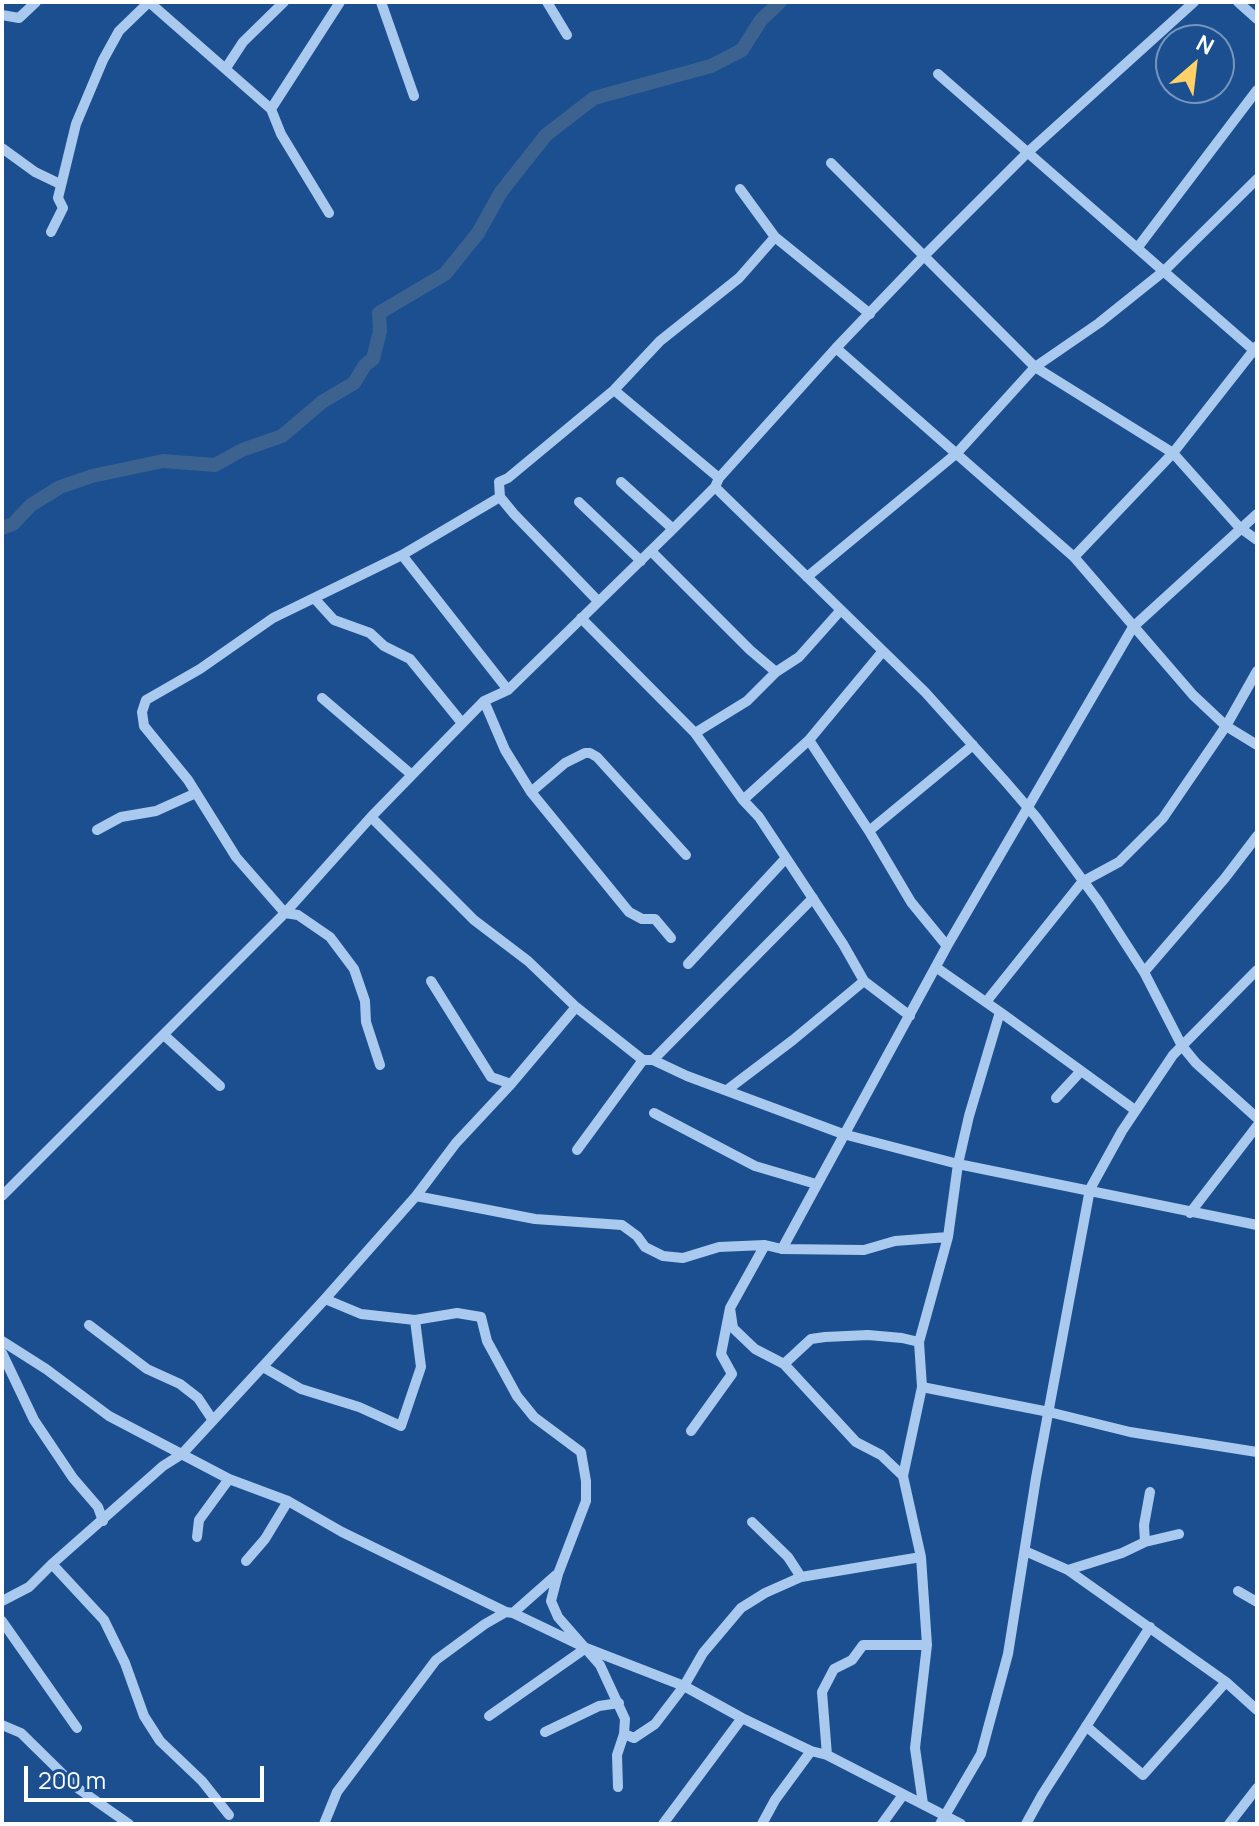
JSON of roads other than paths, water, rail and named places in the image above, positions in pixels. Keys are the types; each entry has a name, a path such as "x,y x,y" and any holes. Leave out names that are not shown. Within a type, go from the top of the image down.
{"street":[{"path":"2,15 19,18 36,2"},
{"path":"51,232 63,208 58,198 60,184 76,124 103,60 119,31 149,2 271,109 281,134 329,213"},
{"path":"226,68 243,42 284,2"},
{"path":"271,109 340,2"},
{"path":"381,2 414,96"},
{"path":"547,2 567,35"},
{"path":"2,1196 285,913 371,817 484,701 508,690 673,529 836,348 924,256 1027,153 1194,2"},
{"path":"1238,2 1257,19"},
{"path":"938,74 1256,350 1173,453 1074,557"},
{"path":"1138,247 1257,90"},
{"path":"2,148 35,172 60,184"},
{"path":"831,163 1035,367 1173,453 1239,527 1257,540"},
{"path":"807,577 957,453 1035,367 1099,323 1164,271 1257,179"},
{"path":"740,189 775,237 870,314"},
{"path":"598,601 500,497 499,482 508,478 614,390 660,341 739,278 775,237"},
{"path":"836,348 1074,557 1193,695 1226,726 1257,745"},
{"path":"614,390 717,482 973,745 1027,807 1082,882 1144,972 1182,1046 1196,1063 1257,1118"},
{"path":"621,482 673,529"},
{"path":"380,1065 354,969 330,937 298,915 285,913 236,857 196,793 144,726 142,712 146,700 200,669 273,618 402,555 500,497"},
{"path":"579,502 641,561"},
{"path":"782,1249 947,946 1133,627 1239,527 1257,514"},
{"path":"651,551 776,672"},
{"path":"402,555 508,690"},
{"path":"314,598 334,620 370,633 384,646 410,659 462,723"},
{"path":"695,733 747,701 776,672 799,657 840,611"},
{"path":"581,618 695,733 743,800 759,817 864,981 910,1016"},
{"path":"743,800 809,740 883,651"},
{"path":"986,1002 1082,882 1119,862 1163,818 1226,726 1257,671"},
{"path":"322,698 412,775"},
{"path":"484,701 505,750 531,792 629,912 642,919 655,919 671,938"},
{"path":"809,740 911,902 947,946"},
{"path":"869,831 973,745"},
{"path":"531,792 565,763 590,753 686,855"},
{"path":"97,830 121,817 156,811 196,793"},
{"path":"371,817 474,920 528,961 576,1007 648,1060 843,1134 958,1164 1257,1225"},
{"path":"1144,972 1257,836"},
{"path":"688,964 786,858"},
{"path":"577,1150 648,1060 813,898"},
{"path":"937,968 1135,1110"},
{"path":"943,1820 981,1754 1008,1654 1090,1189 1135,1110 1182,1046 1257,970"},
{"path":"431,981 491,1077 511,1084"},
{"path":"727,1090 864,981"},
{"path":"2,1601 29,1587 163,1466 182,1454 416,1196 456,1143 576,1007"},
{"path":"923,1804 915,1748 927,1645 921,1557 903,1476 922,1387 919,1342 948,1237 958,1164 969,1116 1000,1012"},
{"path":"164,1035 220,1086"},
{"path":"1056,1098 1081,1071"},
{"path":"654,1113 755,1166 816,1184"},
{"path":"1190,1213 1257,1126"},
{"path":"416,1196 535,1219 622,1225 637,1236 645,1247 663,1256 683,1258 719,1247 765,1245 782,1249 864,1250 895,1241 948,1237"},
{"path":"691,1431 732,1374 721,1354 730,1308 765,1245"},
{"path":"325,1299 351,1312 415,1320 457,1313 481,1317 487,1341 517,1396 534,1417 581,1452 586,1501 551,1601 558,1617 600,1665 625,1719 617,1755 618,1787"},
{"path":"730,1308 733,1328 755,1349 784,1364 856,1442 881,1455 903,1476"},
{"path":"263,1367 301,1389 359,1407 401,1426 421,1367 415,1320"},
{"path":"89,1325 147,1369 180,1384 198,1398 212,1419"},
{"path":"784,1364 811,1339 868,1335 919,1342"},
{"path":"2,1341 109,1416 229,1479 288,1501 342,1532 586,1648 684,1686 742,1718 811,1751 827,1755 923,1804 943,1820 961,1824"},
{"path":"2,1353 34,1420 73,1478 98,1507 103,1521"},
{"path":"922,1387 1049,1412 1130,1432 1257,1452"},
{"path":"197,1537 199,1520 229,1479"},
{"path":"1145,1542 1144,1525 1150,1492"},
{"path":"246,1561 265,1539 288,1501"},
{"path":"752,1522 788,1557 801,1577"},
{"path":"1068,1570 1122,1553 1145,1542 1179,1534"},
{"path":"1025,1551 1068,1570 1226,1682 1257,1710"},
{"path":"624,1734 634,1738 655,1724 684,1686 703,1653 741,1608 801,1577 921,1557"},
{"path":"52,1564 104,1620 125,1663 144,1716 160,1741 202,1781 229,1815"},
{"path":"324,1824 337,1792 436,1660 485,1624 510,1613 558,1574"},
{"path":"1238,1591 1257,1602"},
{"path":"2,1621 77,1728"},
{"path":"1026,1824 1150,1627"},
{"path":"827,1755 822,1692 834,1669 852,1660 863,1645 927,1645"},
{"path":"489,1716 586,1648"},
{"path":"1086,1726 1143,1775 1226,1682"},
{"path":"545,1732 599,1706 619,1703"},
{"path":"663,1824 742,1718"},
{"path":"2,1725 21,1733 76,1787 129,1824"},
{"path":"762,1824 775,1800 811,1751"},
{"path":"1229,1824 1257,1788"},
{"path":"882,1824 903,1795"}],"waterway":[{"path":"2,528 13,524 31,505 60,487 92,476 163,461 215,465 242,450 282,436 322,402 354,383 365,365 373,359 380,331 379,313 445,274 478,233 501,192 546,135 594,98 711,66 742,50 761,20 780,2"}]}
